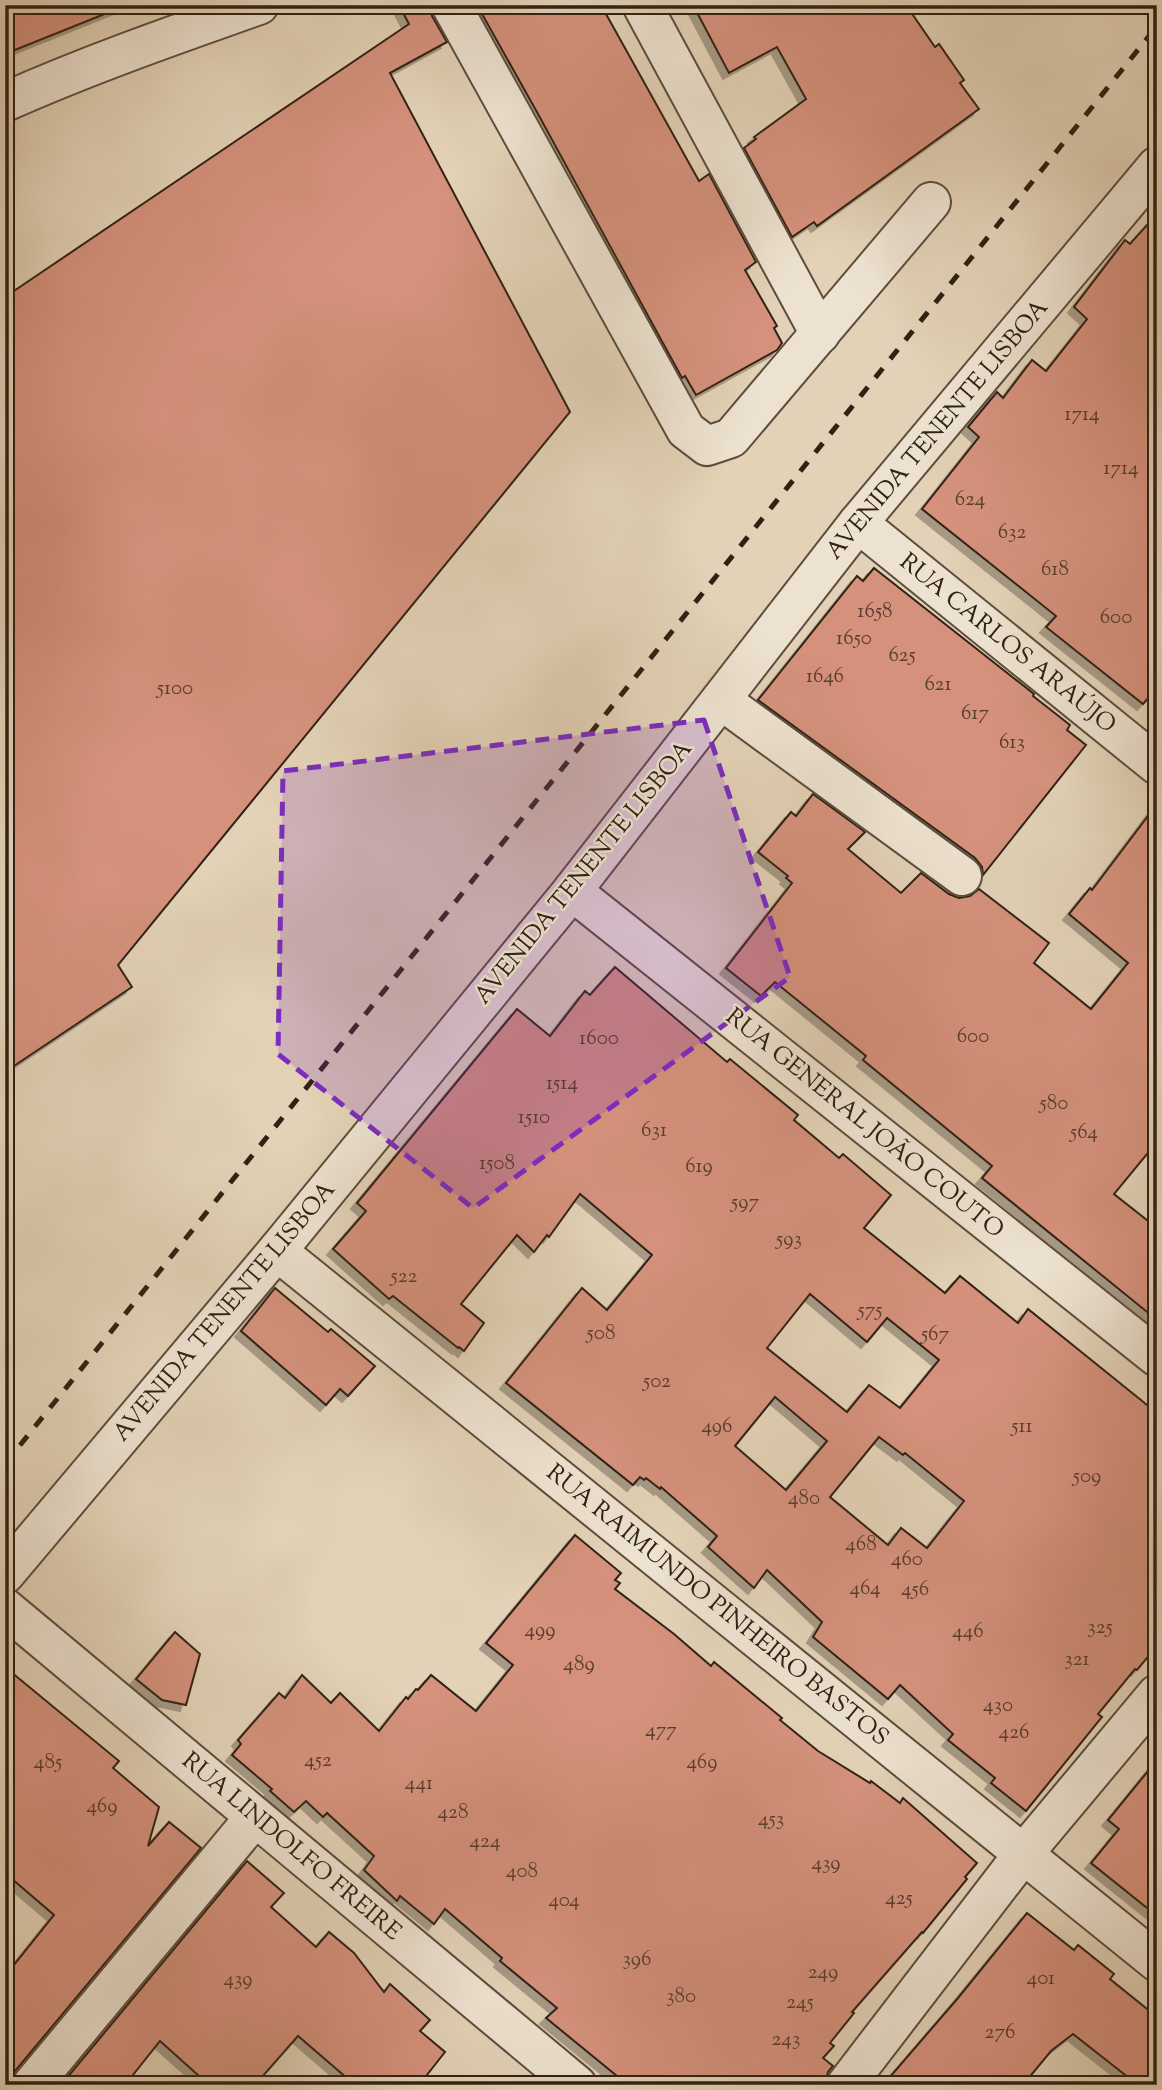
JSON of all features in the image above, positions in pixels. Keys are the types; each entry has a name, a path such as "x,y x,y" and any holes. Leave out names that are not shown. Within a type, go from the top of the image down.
{"street":[{"path":"5,102 142,46 259,5"},
{"path":"451,5 686,430 707,446 731,438 931,202"},
{"path":"642,5 820,334"},
{"name":"AVENIDA TENENTE LISBOA","path":"5,1574 276,1251 572,891 858,523 1157,166"},
{"name":"RUA CARLOS ARAÚJO","path":"858,523 1157,765"},
{"path":"721,700 962,876"},
{"name":"RUA GENERAL JOÃO COUTO","path":"572,891 1157,1357"},
{"name":"RUA RAIMUNDO PINHEIRO BASTOS","path":"276,1251 1157,1962"},
{"name":"RUA LINDOLFO FREIRE","path":"5,1608 577,2085"},
{"path":"846,2085 1024,1853 1157,1694"},
{"path":"32,2085 255,1817"}],"highlighted area":[{"path":"704,720 790,977 473,1208 278,1054 283,771"}],"building":[{"path":"5,5 122,5 122,7 5,54"},
{"path":"399,5 429,5 432,16 447,42 390,73 570,412 118,965 132,987 5,1072 5,297 409,24"},
{"path":"477,5 601,5 699,181 709,174 756,262 745,270 777,326 774,328 782,343 777,350 696,395 685,376 682,378"},
{"path":"693,5 906,5 935,47 939,44 964,80 960,83 979,109 817,226 814,222 792,237 744,148 756,139 754,137 806,99 777,47 729,73"},
{"path":"1157,214 1157,688 1143,704 1046,627 1056,616 922,509 979,437 968,427 997,392 1003,398 1032,360 1046,371 1087,319 1074,307 1125,240 1130,244"},
{"path":"874,568 1034,694 1033,696 1070,725 1067,730 1086,745 983,875 982,867 975,858 758,700 857,576 863,581"},
{"path":"813,794 865,832 848,849 901,893 921,873 949,894 959,898 970,896 979,889 1049,943 1034,963 1091,1009 1128,963 1069,914 1090,888 1092,890 1157,804 1157,1142 1114,1194 1157,1228 1157,1320 982,1178 992,1166 863,1060 866,1056 775,982 761,996 726,968 792,883 786,878 788,876 758,852 791,812 796,816"},
{"path":"615,967 727,1062 730,1059 798,1115 794,1120 839,1158 843,1154 891,1195 864,1228 945,1293 960,1276 1018,1323 1028,1309 1157,1413 1157,1646 1098,1714 1102,1717 1026,1811 991,1783 995,1778 948,1740 953,1734 900,1685 888,1699 813,1637 822,1622 767,1570 754,1588 708,1547 717,1536 661,1487 660,1489 646,1478 644,1480 640,1477 633,1485 506,1383 582,1288 607,1310 652,1255 580,1194 549,1237 547,1235 534,1252 517,1235 461,1304 484,1323 464,1351 393,1296 389,1299 333,1249 366,1211 357,1203 517,1009 550,1036 585,991 590,995","holes":["810,1294 867,1342 887,1318 939,1360 900,1408 869,1385 847,1412 767,1348","775,1397 827,1441 786,1490 735,1446","879,1437 903,1455 905,1453 964,1501 927,1548 901,1528 888,1545 830,1497"]},
{"path":"275,1288 328,1332 331,1329 375,1366 348,1396 340,1389 326,1405 241,1331"},
{"path":"575,1535 621,1573 615,1580 620,1583 615,1589 711,1666 714,1662 818,1751 870,1783 871,1781 900,1803 903,1798 977,1863 923,1933 852,2012 854,2013 830,2043 834,2046 823,2058 833,2066 828,2072 825,2085 628,2085 546,2018 557,2008 500,1961 502,1958 445,1909 434,1924 400,1896 397,1901 364,1870 374,1856 327,1813 323,1817 306,1801 294,1812 232,1755 241,1744 238,1740 279,1693 285,1698 302,1675 331,1703 340,1693 379,1731 406,1697 408,1699 431,1675 476,1711 513,1665 486,1643"},
{"path":"175,1632 200,1654 186,1705 162,1700 136,1679"},
{"path":"5,1667 119,1761 113,1768 159,1807 148,1846 169,1822 201,1848 15,2071 11,2085 5,2085 5,1976 54,1915 5,1873"},
{"path":"1157,1760 1157,1916 1091,1863 1119,1829 1108,1820"},
{"path":"247,1861 284,1893 271,1907 316,1947 329,1932 354,1953 384,1992 390,1984 430,2020 420,2031 445,2052 419,2085 355,2085 298,2036 255,2085 209,2085 160,2041 125,2085 61,2085"},
{"path":"1027,1913 1074,1950 1078,1945 1114,1974 1110,1979 1157,2017 1157,2085 1138,2085 1073,2034 1051,2051 1023,2085 883,2085 958,1998"}],"railway":[{"path":"5,1464 1157,26"}]}
